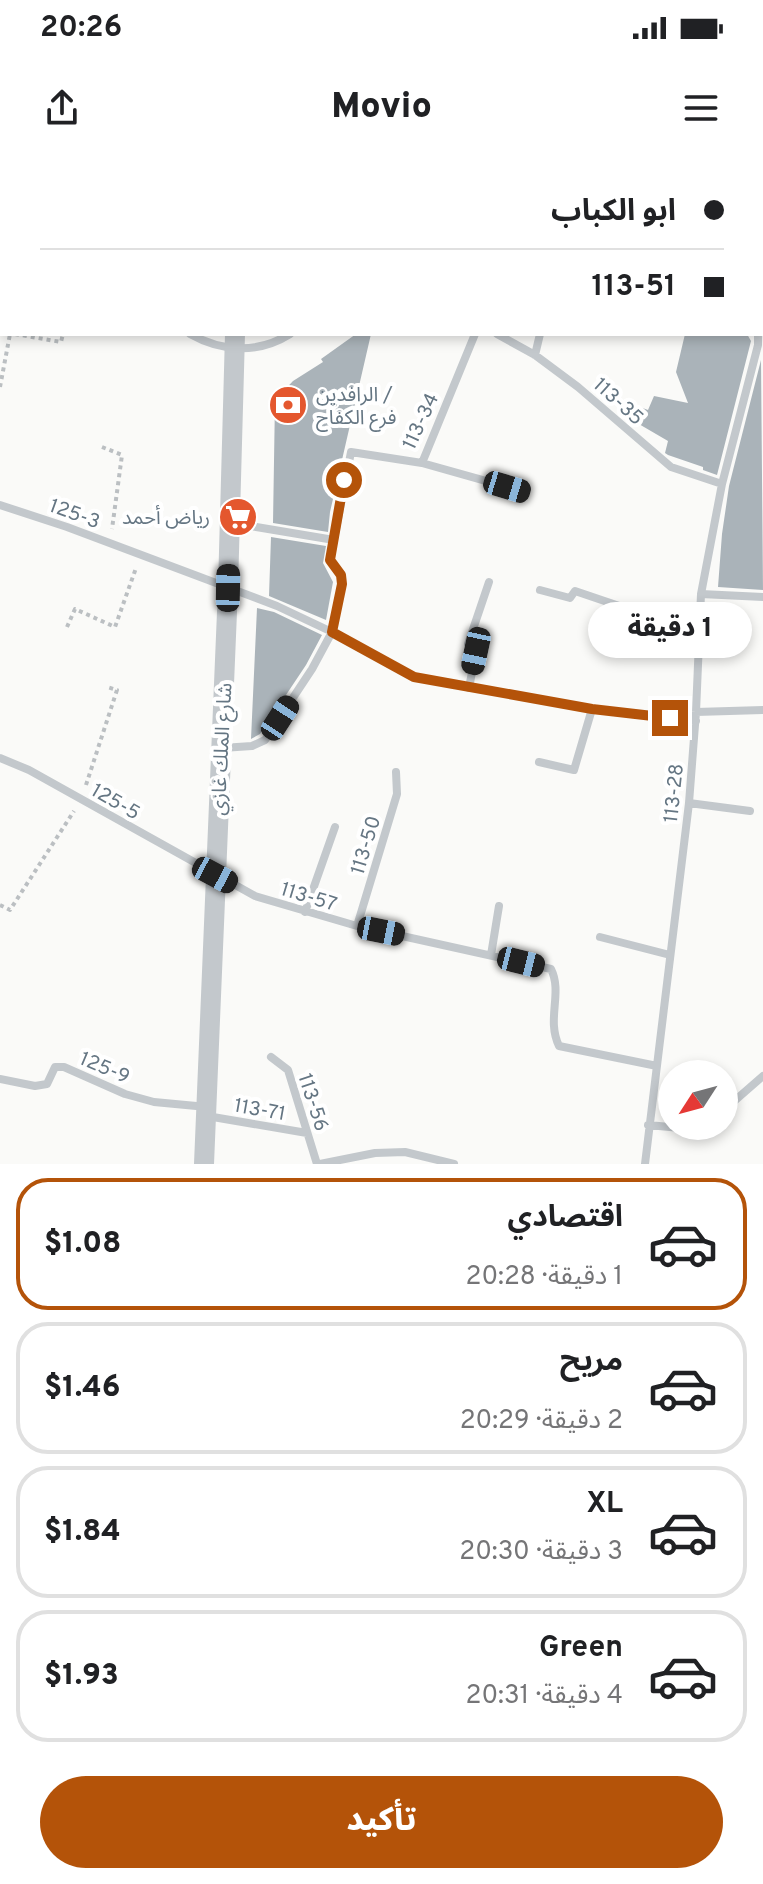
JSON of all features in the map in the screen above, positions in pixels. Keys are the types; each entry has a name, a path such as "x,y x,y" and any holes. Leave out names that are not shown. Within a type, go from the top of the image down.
{"street":[{"name":"شارع الملك غازي","path":"204,1164 235,342"}],"lane":[{"path":"194,336 207,343 235,342 261,347 286,336"},
{"name":"113-34","path":"221,748 252,746 265,740 312,669 332,632 342,584 341,575 330,560 351,452 422,463 474,336"},
{"name":"113-35","path":"501,336 535,355 578,387 671,467 722,484"},
{"path":"535,355 540,336"},
{"name":"113-28","path":"645,1164 689,803 701,594 722,484 758,336"},
{"path":"758,345 763,354"},
{"path":"422,463 525,492"},
{"name":"125-3","path":"0,505 277,606 414,677 592,709 696,716 763,710"},
{"path":"230,523 334,540"},
{"path":"469,688 476,651 468,644 489,582"},
{"path":"540,590 570,598 575,591 699,633"},
{"path":"701,594 763,597"},
{"path":"539,762 574,770 592,709"},
{"name":"125-5","path":"0,758 29,770 215,875"},
{"name":"113-50","path":"357,926 397,794 396,772"},
{"path":"689,803 750,811"},
{"path":"305,912 335,827"},
{"name":"113-57","path":"215,875 255,896 305,912 551,969 556,979 552,1031 559,1046 657,1066"},
{"path":"491,955 499,906"},
{"path":"600,937 670,955"},
{"name":"113-56","path":"271,1057 288,1070 318,1164"},
{"name":"125-9","path":"0,1079 35,1086 47,1084 55,1067 64,1067 125,1094 207,1111"},
{"path":"738,1098 763,1076"},
{"name":"113-71","path":"207,1111 307,1133"},
{"path":"648,1125 658,1126"},
{"path":"318,1164 375,1153 405,1152 454,1164"}],"path":[{"path":"0,387 12,336"},
{"path":"24,336 61,342 62,336"},
{"path":"102,447 122,455 110,543"},
{"path":"67,627 75,609 115,627 141,555"}],"building":[{"path":"353,336 371,336 328,532 273,523 275,400 293,381 323,362 321,359"},
{"path":"685,336 748,336 751,341 717,475 668,455 665,453 668,441 632,420 637,406 648,410 654,396 688,403 676,372"},
{"path":"761,360 763,590 718,587 729,486"},
{"path":"271,537 326,546 323,563 333,582 326,620 269,596"},
{"path":"257,608 274,612 322,635 260,734 251,739"}],"place":[{"name":"الرافدين / فرع الكفاح","path":"288,405"},
{"name":"رياض أحمد","path":"238,517"}],"route":[{"path":"344,480 330,560 341,575 342,584 332,632 414,677 592,709 670,718"}]}
